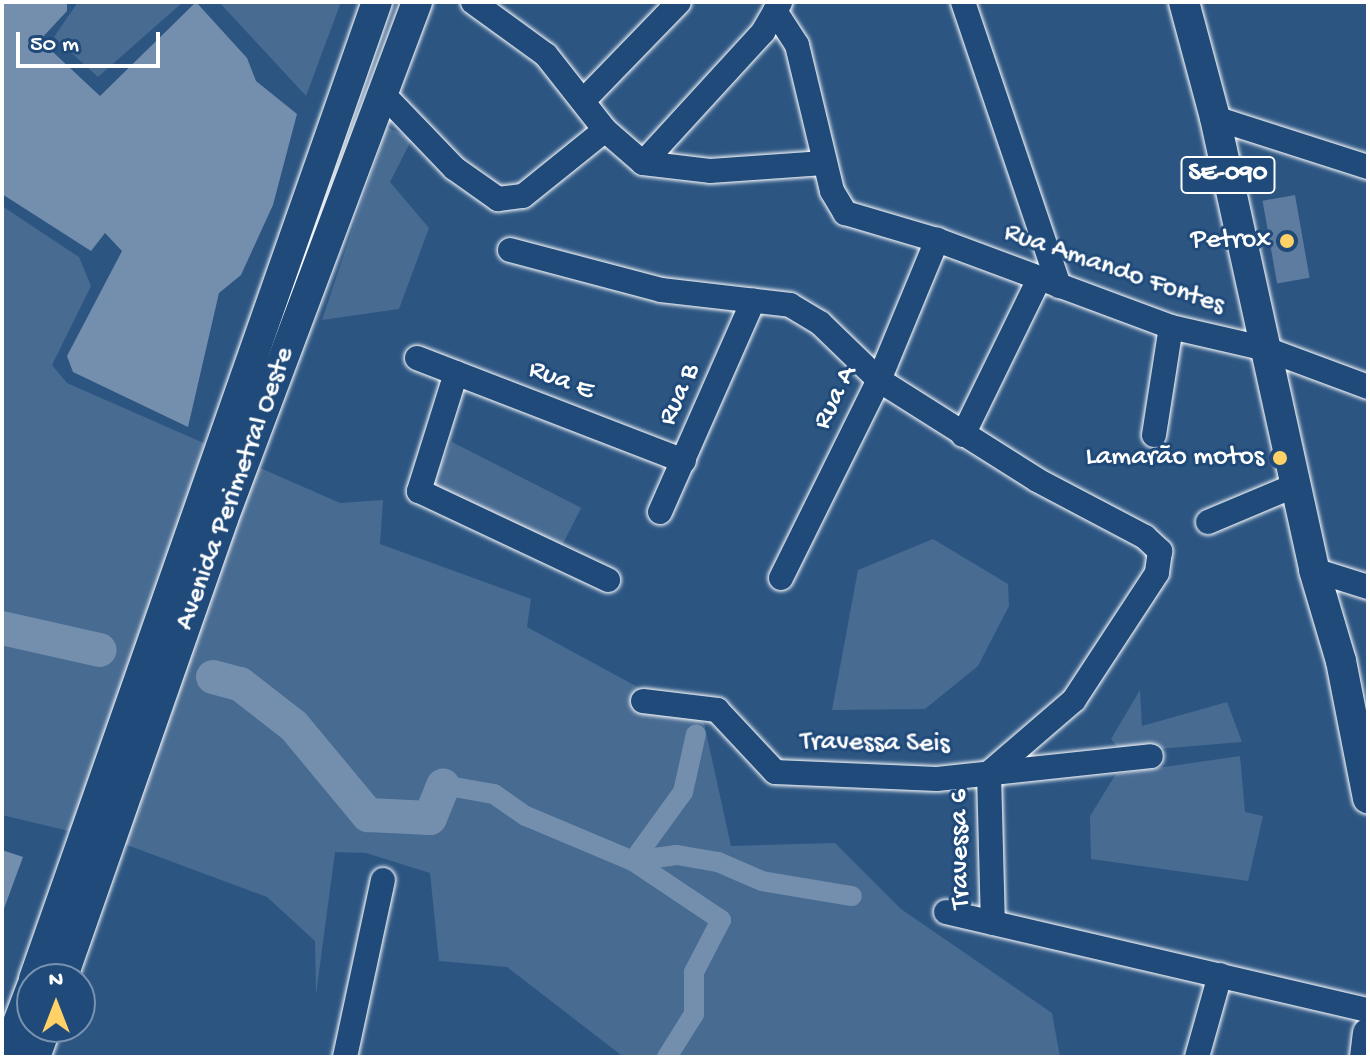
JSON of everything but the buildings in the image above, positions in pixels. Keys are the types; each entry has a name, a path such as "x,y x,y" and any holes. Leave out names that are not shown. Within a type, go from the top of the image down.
{"main road":[{"name":"Avenida Perimetral Oeste","path":"40,963 377,2"},
{"name":"Avenida Perimetral Oeste","path":"68,963 223,519 385,96 417,2"},
{"name":"SE-090","path":"1184,2 1215,118 1314,570 1341,661 1368,798"},
{"path":"5,1057 16,1028"},
{"path":"1365,1057 1368,1033"}],"street":[{"path":"473,2 546,55 605,130 643,163 710,171 824,163 797,45 778,6"},
{"path":"584,100 679,2"},
{"path":"510,250 661,290 790,305 811,317 879,380 963,435 1049,283 963,2"},
{"path":"643,163 763,32 778,6"},
{"path":"385,96 454,168 498,199 523,196 605,130"},
{"path":"1215,118 1368,167"},
{"name":"Rua Amando Fontes","path":"824,163 840,209 937,240 1171,327 1266,349 1368,387"},
{"name":"Rua A","path":"781,578 879,380 937,240"},
{"name":"Rua B","path":"660,512 753,301"},
{"path":"1154,435 1171,327"},
{"name":"Rua E","path":"417,358 684,461"},
{"path":"456,373 419,491 608,580"},
{"name":"Travessa Seis","path":"963,435 1145,537 1160,551 1157,573 1074,700 989,773"},
{"path":"1208,522 1296,485"},
{"path":"1314,570 1368,587"},
{"name":"Travessa Seis","path":"643,701 717,710 775,772 902,779 1151,756"},
{"name":"Travessa 6","path":"989,773 993,923"},
{"path":"345,1057 383,880"},
{"path":"946,912 1368,1010"},
{"path":"1197,1057 1220,975"}],"shaded area":[{"path":"2,2 67,2 67,11 40,40 100,96 196,2 247,58 256,81 297,114 273,205 241,275 219,293 188,427 73,372 67,356 122,251 105,233 91,251 2,194"},
{"path":"78,2 183,2 98,77 54,37"},
{"path":"219,2 341,2 306,96"},
{"path":"387,127 412,139 390,182 429,228 399,309 322,320"},
{"path":"2,206 79,257 91,286 52,365 67,383 340,503 383,500 380,544 531,599 527,627 704,723 731,846 835,843 901,909 1052,1013 1060,1057 621,1055 507,967 439,961 430,873 366,853 335,852 316,995 315,941 267,897 127,845 2,815"},
{"path":"452,442 581,508 560,550 431,484"},
{"path":"933,539 1008,584 1009,606 978,666 925,709 832,710 858,570"},
{"path":"1140,690 1142,726 1227,702 1242,742 1121,752 1111,739"},
{"path":"1240,756 1245,812 1263,816 1248,881 1091,859 1090,816 1116,774"},
{"path":"2,850 23,857 2,914"}],"waterway":[{"path":"2,628 100,650"},
{"path":"213,677 240,684 294,726 368,815 430,818 443,785"},
{"path":"633,861 683,792 696,734"},
{"path":"443,785 494,794 526,816 633,861 721,920 694,972 694,1014 667,1057"},
{"path":"633,861 677,855 718,862 762,881 852,896"}],"place":[{"name":"Petrox","path":"1287,241"},
{"name":"Lamarão motos","path":"1280,458"}]}
